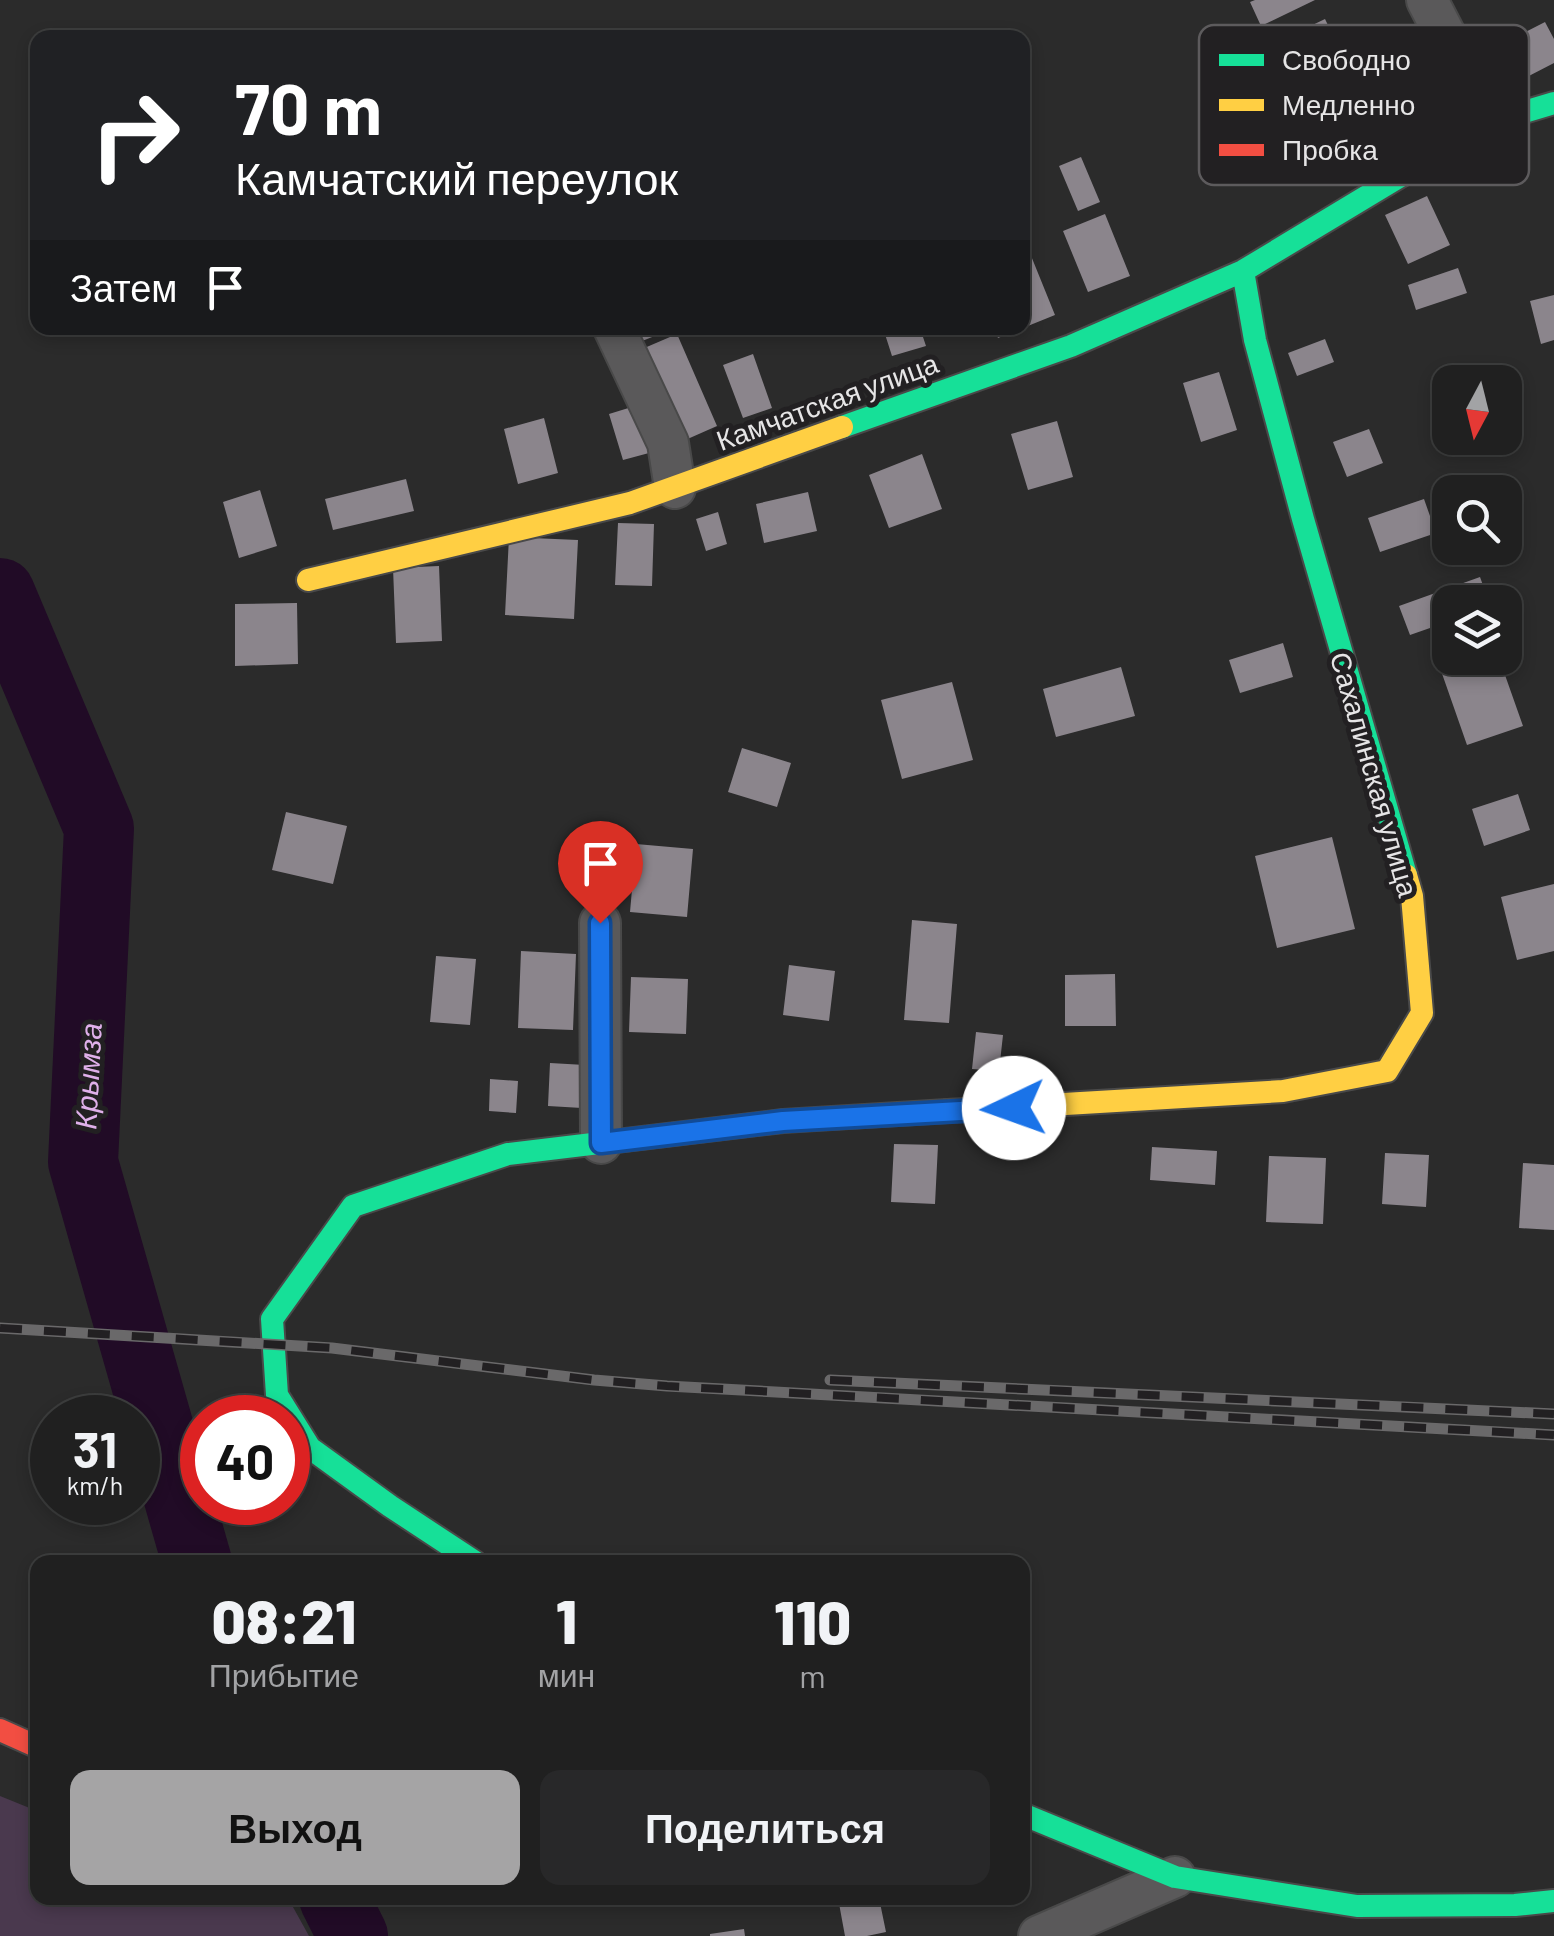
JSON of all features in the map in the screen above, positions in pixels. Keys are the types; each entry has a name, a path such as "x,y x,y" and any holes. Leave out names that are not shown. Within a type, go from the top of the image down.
{"street":[{"path":"1427,0 1440,25"},
{"name":"Камчатская улица","path":"1529,110 1554,103"},
{"name":"Камчатская улица","path":"308,580 630,503 1071,346 1243,271 1386,185"},
{"name":"Сахалинская улица","path":"464,1555 310,1448 277,1396 272,1318 352,1206 508,1154 783,1121 1283,1092 1387,1071 1422,1013 1412,896 1303,520 1256,340 1243,271"},
{"path":"617,335 668,443 675,488"},
{"path":"600,923 601,1143"},
{"path":"0,1730 30,1743"},
{"path":"1030,1817 1175,1877 1356,1906 1554,1901"},
{"path":"1040,1936 1175,1877"}],"shaded area":[{"path":"0,1796 30,1808 30,1905 292,1905 309,1936 0,1936"}],"building":[{"path":"1255,0 1315,0 1263,25 1250,2"},
{"path":"1545,22 1554,39 1554,63 1529,76 1529,30"},
{"path":"1081,157 1100,202 1078,211 1059,166"},
{"path":"1427,196 1450,245 1408,264 1385,215"},
{"path":"1105,214 1130,276 1088,292 1063,231"},
{"path":"1030,253 1055,315 1030,325"},
{"path":"1458,268 1467,293 1416,310 1408,285"},
{"path":"1554,295 1554,340 1541,344 1530,301"},
{"path":"634,335 657,335 637,343"},
{"path":"677,335 717,426 683,441 642,349"},
{"path":"885,335 922,335 926,346 892,356"},
{"path":"1325,339 1334,362 1297,376 1288,353"},
{"path":"753,354 772,408 743,418 723,365"},
{"path":"1219,372 1237,430 1201,442 1183,383"},
{"path":"635,406 649,453 623,460 609,414"},
{"path":"544,418 558,473 518,484 504,429"},
{"path":"1057,421 1073,477 1028,490 1011,434"},
{"path":"1369,429 1383,463 1347,477 1333,442"},
{"path":"922,454 942,509 889,528 869,475"},
{"path":"406,479 414,511 333,530 325,499"},
{"path":"260,490 277,546 239,558 223,502"},
{"path":"808,492 817,531 764,543 756,504"},
{"path":"1424,499 1432,534 1380,552 1368,518"},
{"path":"718,512 727,544 706,551 696,519"},
{"path":"618,523 654,524 652,586 615,585"},
{"path":"509,537 578,540 574,619 505,615"},
{"path":"439,566 442,641 396,643 393,568"},
{"path":"1480,577 1483,585 1458,585"},
{"path":"1432,594 1432,627 1410,635 1399,606"},
{"path":"297,603 298,664 235,666 235,604"},
{"path":"1283,643 1293,677 1240,693 1229,660"},
{"path":"1121,667 1135,716 1056,737 1043,689"},
{"path":"1442,675 1505,675 1523,726 1467,745"},
{"path":"952,682 973,760 902,779 881,700"},
{"path":"742,748 791,763 777,807 728,792"},
{"path":"1518,794 1530,830 1484,846 1472,809"},
{"path":"286,812 347,826 333,884 272,870"},
{"path":"1332,837 1355,929 1277,948 1255,856"},
{"path":"636,844 693,849 687,917 630,912"},
{"path":"1554,884 1554,951 1517,960 1501,897"},
{"path":"912,920 957,924 949,1023 904,1020"},
{"path":"521,951 576,954 573,1030 518,1028"},
{"path":"436,956 476,959 470,1025 430,1022"},
{"path":"789,965 835,971 829,1021 783,1015"},
{"path":"1115,974 1116,1026 1065,1026 1065,975"},
{"path":"631,977 688,979 686,1034 629,1032"},
{"path":"976,1032 1003,1035 999,1071 972,1069"},
{"path":"550,1063 585,1065 582,1108 548,1106"},
{"path":"490,1079 518,1081 516,1113 489,1111"},
{"path":"894,1144 938,1145 935,1204 891,1202"},
{"path":"1152,1147 1217,1151 1215,1185 1150,1180"},
{"path":"1385,1153 1429,1155 1426,1207 1382,1204"},
{"path":"1269,1156 1326,1158 1323,1224 1266,1222"},
{"path":"1523,1163 1554,1165 1554,1230 1519,1228"},
{"path":"839,1905 880,1905 886,1932 845,1936"},
{"path":"744,1929 745,1936 710,1936 710,1934"}],"waterway":[{"name":"Крымза","path":"0,593 99,828 83,1162 195,1555"},
{"name":"Крымза","path":"338,1905 353,1936"}],"railway":[{"path":"0,1328 332,1348 667,1386 1554,1435"},
{"path":"830,1380 1554,1414"}],"traffic: fast":[{"path":"1529,110 1554,103"},
{"path":"842,427 1071,346 1243,271 1386,185"},
{"path":"1243,271 1255,340 1303,519 1406,875"},
{"path":"464,1555 310,1448 277,1395 272,1319 353,1206 508,1154 783,1121 947,1111"},
{"path":"1030,1817 1175,1877 1357,1906 1515,1905 1554,1901"}],"traffic: slow":[{"path":"308,580 630,503 842,427"},
{"path":"947,1111 1283,1091 1387,1071 1422,1013 1412,896 1406,875"}],"traffic: jam":[{"path":"0,1730 30,1743"}],"route":[{"path":"600,923 601,1143 783,1121 1014,1108"}]}
